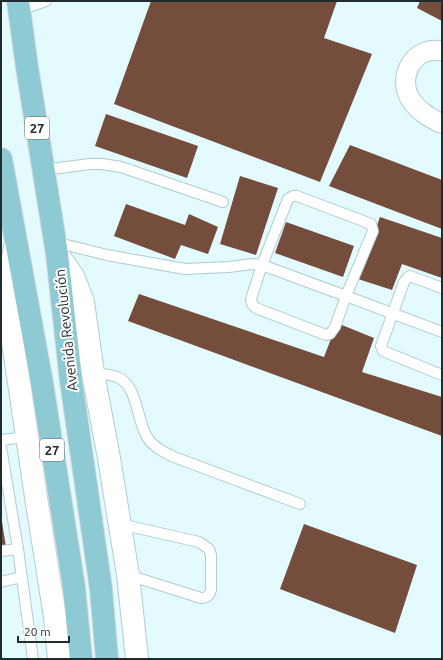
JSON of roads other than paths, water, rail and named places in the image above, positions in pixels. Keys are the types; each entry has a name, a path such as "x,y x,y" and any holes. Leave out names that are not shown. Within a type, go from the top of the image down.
{"main road":[{"name":"Avenida Revolución","path":"19,6 27,67 56,248 71,381 101,590 107,659"},
{"name":"Avenida Revolución","path":"1,159 10,230 42,383 72,580 81,659"}],"street":[{"path":"442,51 438,50 424,53 411,63 407,70 405,86 410,100 420,112 442,123"},
{"path":"10,230 5,313 27,437 55,617 59,659"},
{"path":"56,248 73,276 83,302 93,373 109,458 128,575 137,659"}],"lane":[{"path":"19,6 46,1"},
{"path":"44,170 90,164 121,167 223,202"},
{"path":"293,196 297,196 371,224 373,227 373,231 346,296 335,327 330,334 326,335 256,308 252,304 251,299 262,265 288,199 293,196"},
{"path":"56,248 107,255 185,269 229,267 252,264 262,265 442,332"},
{"path":"442,288 408,276 404,282 381,346 383,351 442,375"},
{"path":"93,373 117,377 127,384 134,399 142,426 148,438 156,447 174,457 300,504"},
{"path":"1,440 27,437"},
{"path":"1,447 18,549 33,659"},
{"path":"120,524 199,542 209,549 212,555 211,590 210,595 206,598 201,598 128,575"},
{"path":"1,551 18,549"},
{"path":"1,582 22,577"}]}
